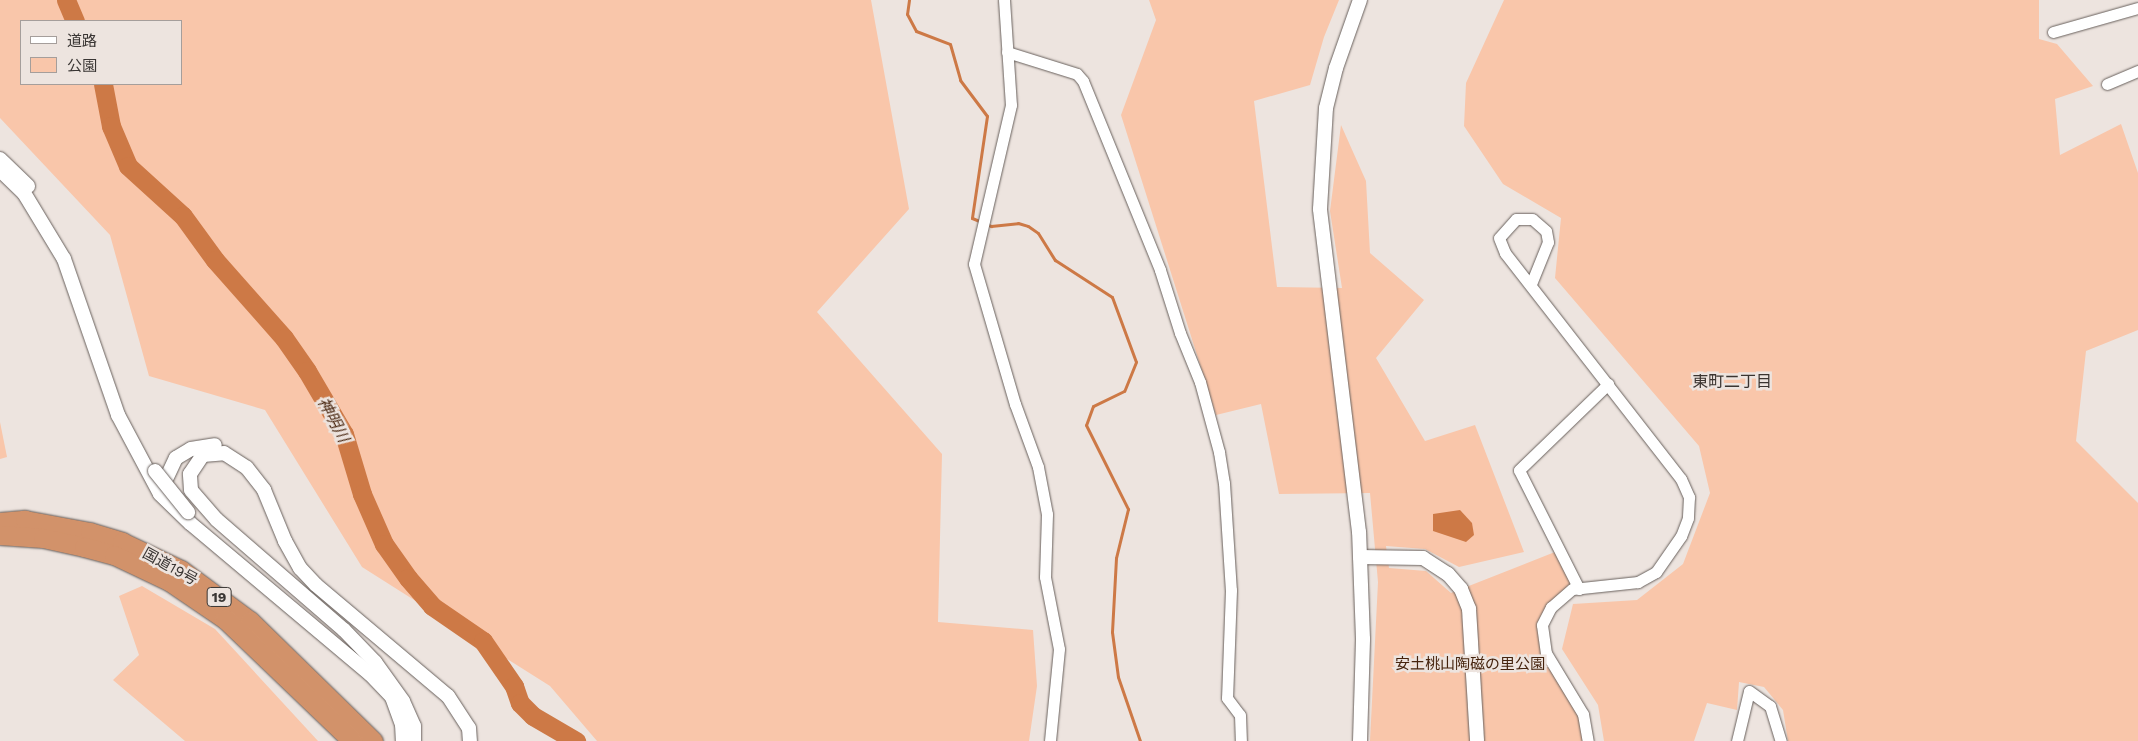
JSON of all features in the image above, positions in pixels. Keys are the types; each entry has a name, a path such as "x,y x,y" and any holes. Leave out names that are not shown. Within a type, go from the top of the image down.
{"highway":[{"name":"19","path":"0,516 25,520"},
{"name":"国道19号","path":"0,522 25,520 90,532 122,542 181,570 250,621 373,741"},
{"name":"国道19号","path":"0,535 43,538 84,547 114,556 169,581 225,619 352,741"}],"street":[{"path":"1004,0 1011,105 974,264 1015,404 1038,467 1047,514 1045,577 1059,649 1050,741"},
{"path":"1360,0 1336,68 1326,108 1321,151 1320,209 1326,273 1353,466 1360,557 1363,639 1360,741"},
{"path":"2053,32 2138,8"},
{"path":"1007,52 1077,74 1083,81 1160,270 1180,333 1200,382 1219,452 1224,483 1231,590 1227,698 1240,716 1241,741"},
{"path":"2107,84 2138,71"},
{"path":"0,159 30,187 66,244 77,268 113,385 140,446 188,512 393,684"},
{"path":"0,170 24,193 64,259 118,415 160,494 190,523 370,674 392,697 402,724 403,741"},
{"path":"1531,284 1548,242 1546,231 1532,219 1516,219 1499,238 1505,253 1531,284 1681,480 1689,497 1688,518 1676,544 1656,572 1638,582 1579,589 1565,594 1551,607 1542,625 1542,643 1583,714 1588,741"},
{"path":"1579,589 1519,470 1608,384"},
{"path":"161,474 176,458 207,444 228,448 253,463 268,485 299,558 323,584 459,700 469,714 476,741"},
{"path":"414,741 414,726 393,684 344,630 216,519 191,490 190,474 203,455 224,453 247,468 264,490 285,542 300,568 316,585 448,696 469,728 470,741"},
{"path":"1360,557 1423,558 1448,574 1461,589 1468,609 1478,741"},
{"path":"283,654 298,661 383,741"},
{"path":"1737,741 1749,691 1770,706 1777,719 1780,741"}],"green space":[{"path":"0,0 871,0 909,209 817,312 942,454 938,622 1033,630 1037,686 1029,741 597,741 550,686 362,567 265,410 149,376 110,235 0,118"},
{"name":"安土桃山陶磁の里公園","path":"1149,0 1339,0 1324,37 1310,85 1254,101 1277,287 1342,288 1330,211 1341,125 1366,181 1370,253 1424,300 1376,358 1425,441 1475,425 1524,552 1459,567 1425,549 1386,546 1389,568 1426,571 1451,593 1560,550 1579,589 1551,607 1542,643 1566,686 1588,741 1370,741 1378,582 1370,493 1279,494 1261,404 1216,415 1121,115 1156,20"},
{"path":"1504,0 2039,0 2039,39 2057,44 2093,86 2055,99 2060,155 2121,124 2138,173 2138,330 2086,351 2076,441 2138,503 2138,741 1788,741 1783,710 1764,687 1739,682 1737,710 1707,703 1694,741 1604,741 1598,705 1562,649 1573,604 1637,600 1683,564 1710,493 1699,446 1555,278 1561,218 1503,184 1464,126 1466,83"},
{"path":"0,422 7,457 0,459"},
{"path":"142,586 215,629 318,741 185,741 113,680 139,655 119,596"}],"shaded area":[{"path":"1460,510 1472,523 1474,535 1466,542 1433,531 1433,514"}],"waterway":[{"name":"神明川","path":"66,0 75,20"},
{"path":"909,0 907,14 916,31 950,44 960,80 987,116 972,218 991,226 1018,223 1028,226 1038,233 1055,260 1112,297 1136,362 1124,391 1093,406 1086,425 1128,509 1116,558 1112,632 1118,677 1140,741"},
{"name":"神明川","path":"103,85 111,126 128,166 183,216 215,260 284,338 307,371 344,434 362,494 384,544 408,578 432,606 483,641 514,686 520,703 533,716 576,741"}],"district":[{"name":"東町二丁目","path":"1732,382"}]}
